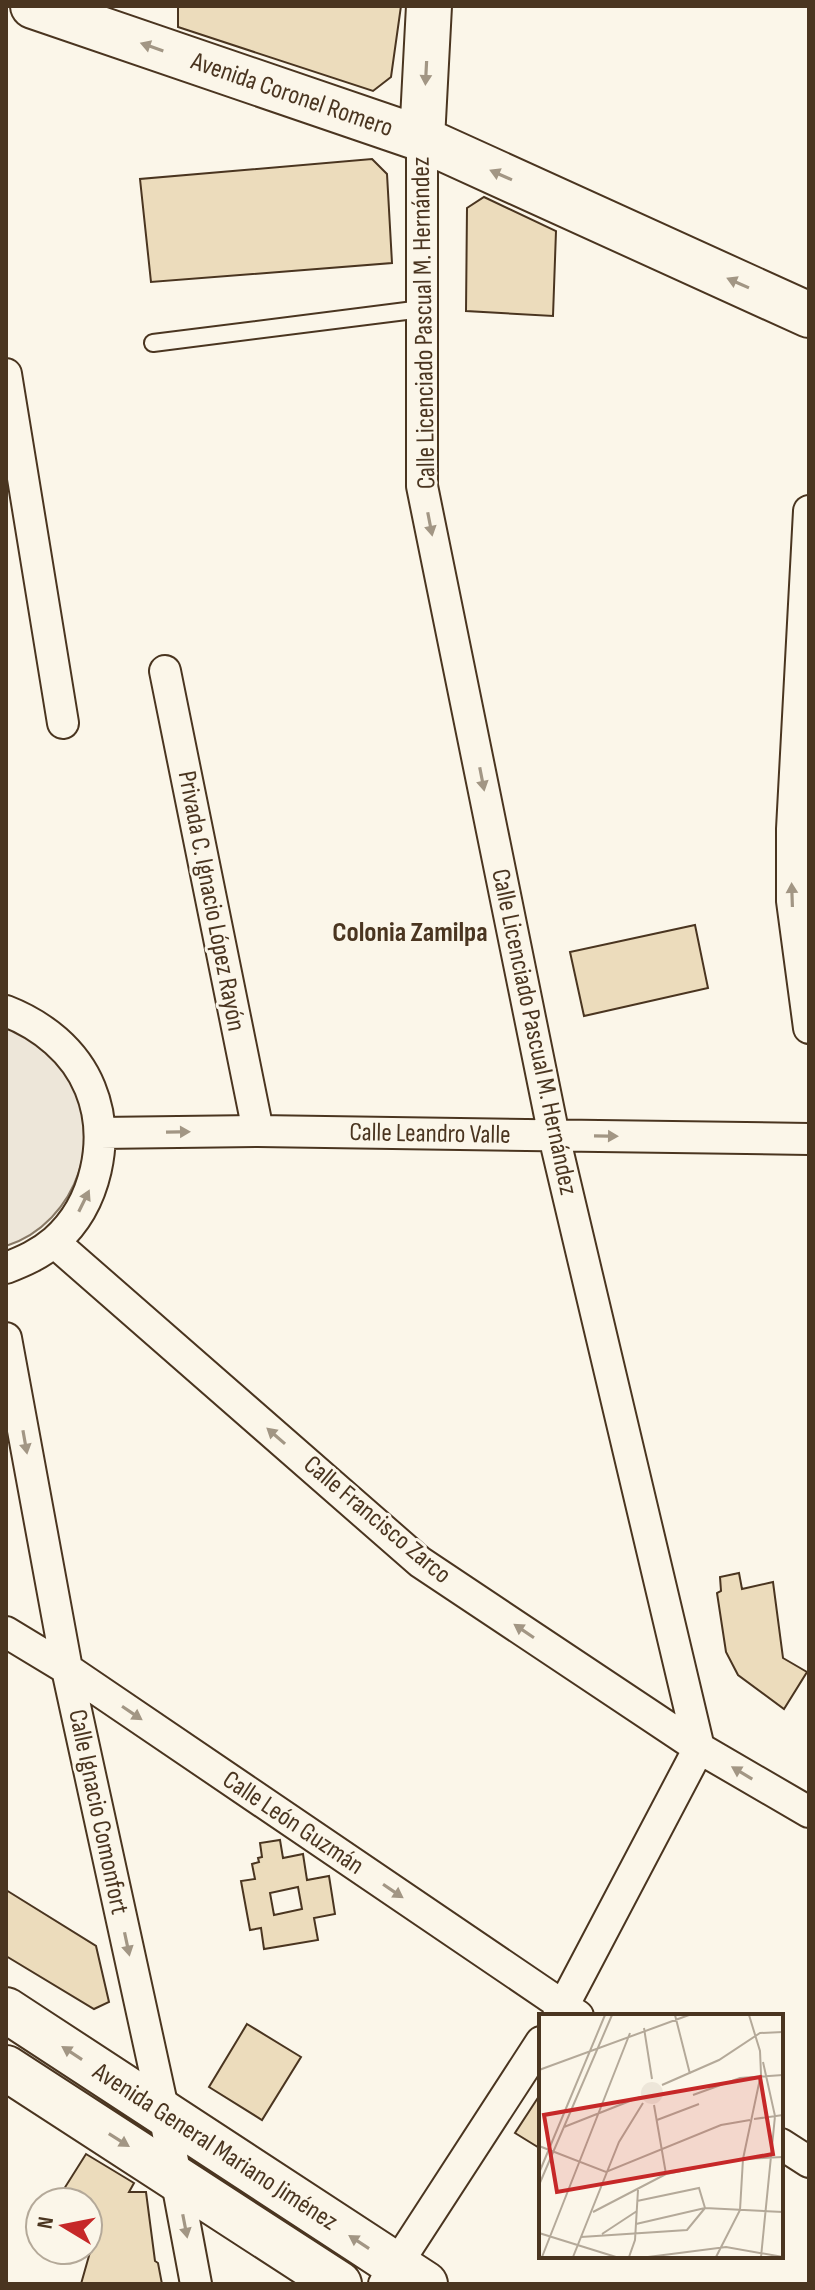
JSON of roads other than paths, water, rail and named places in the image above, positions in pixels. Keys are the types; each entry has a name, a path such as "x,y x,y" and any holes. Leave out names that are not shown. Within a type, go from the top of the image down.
{"main road":[{"name":"Avenida Coronel Romero","path":"33,6 422,139 809,315"},
{"name":"Calle Licenciado Pascual M. Hernández","path":"422,139 429,6"},
{"name":"Avenida General Mariano Jiménez","path":"6,2010 164,2113 401,2278"},
{"name":"Avenida General Mariano Jiménez","path":"6,2068 339,2284"}],"street":[{"name":"Calle Licenciado Pascual M. Hernández","path":"422,139 422,486 554,1136 699,1748"},
{"path":"6,374 63,723"},
{"path":"809,511 792,829 792,901 809,1028"},
{"name":"Privada C. Ignacio López Rayón","path":"165,671 258,1131"},
{"path":"6,1011 31,1020 66,1050 91,1088 100,1133 97,1170 84,1204 54,1242 30,1259 6,1268"},
{"name":"Calle Leandro Valle","path":"100,1133 258,1131 809,1139"},
{"name":"Calle Francisco Zarco","path":"54,1242 420,1562 699,1748 809,1812"},
{"name":"Calle Ignacio Comonfort","path":"6,1338 67,1669 164,2113 196,2284"},
{"name":"Calle León Guzmán","path":"6,1632 67,1669 567,2013"},
{"path":"567,2013 699,1748"},
{"path":"401,2278 539,2045"},
{"path":"783,2145 809,2162"}],"lane":[{"path":"153,343 422,309"}],"district":[{"name":"Colonia Zamilpa","path":"410,932"}]}
